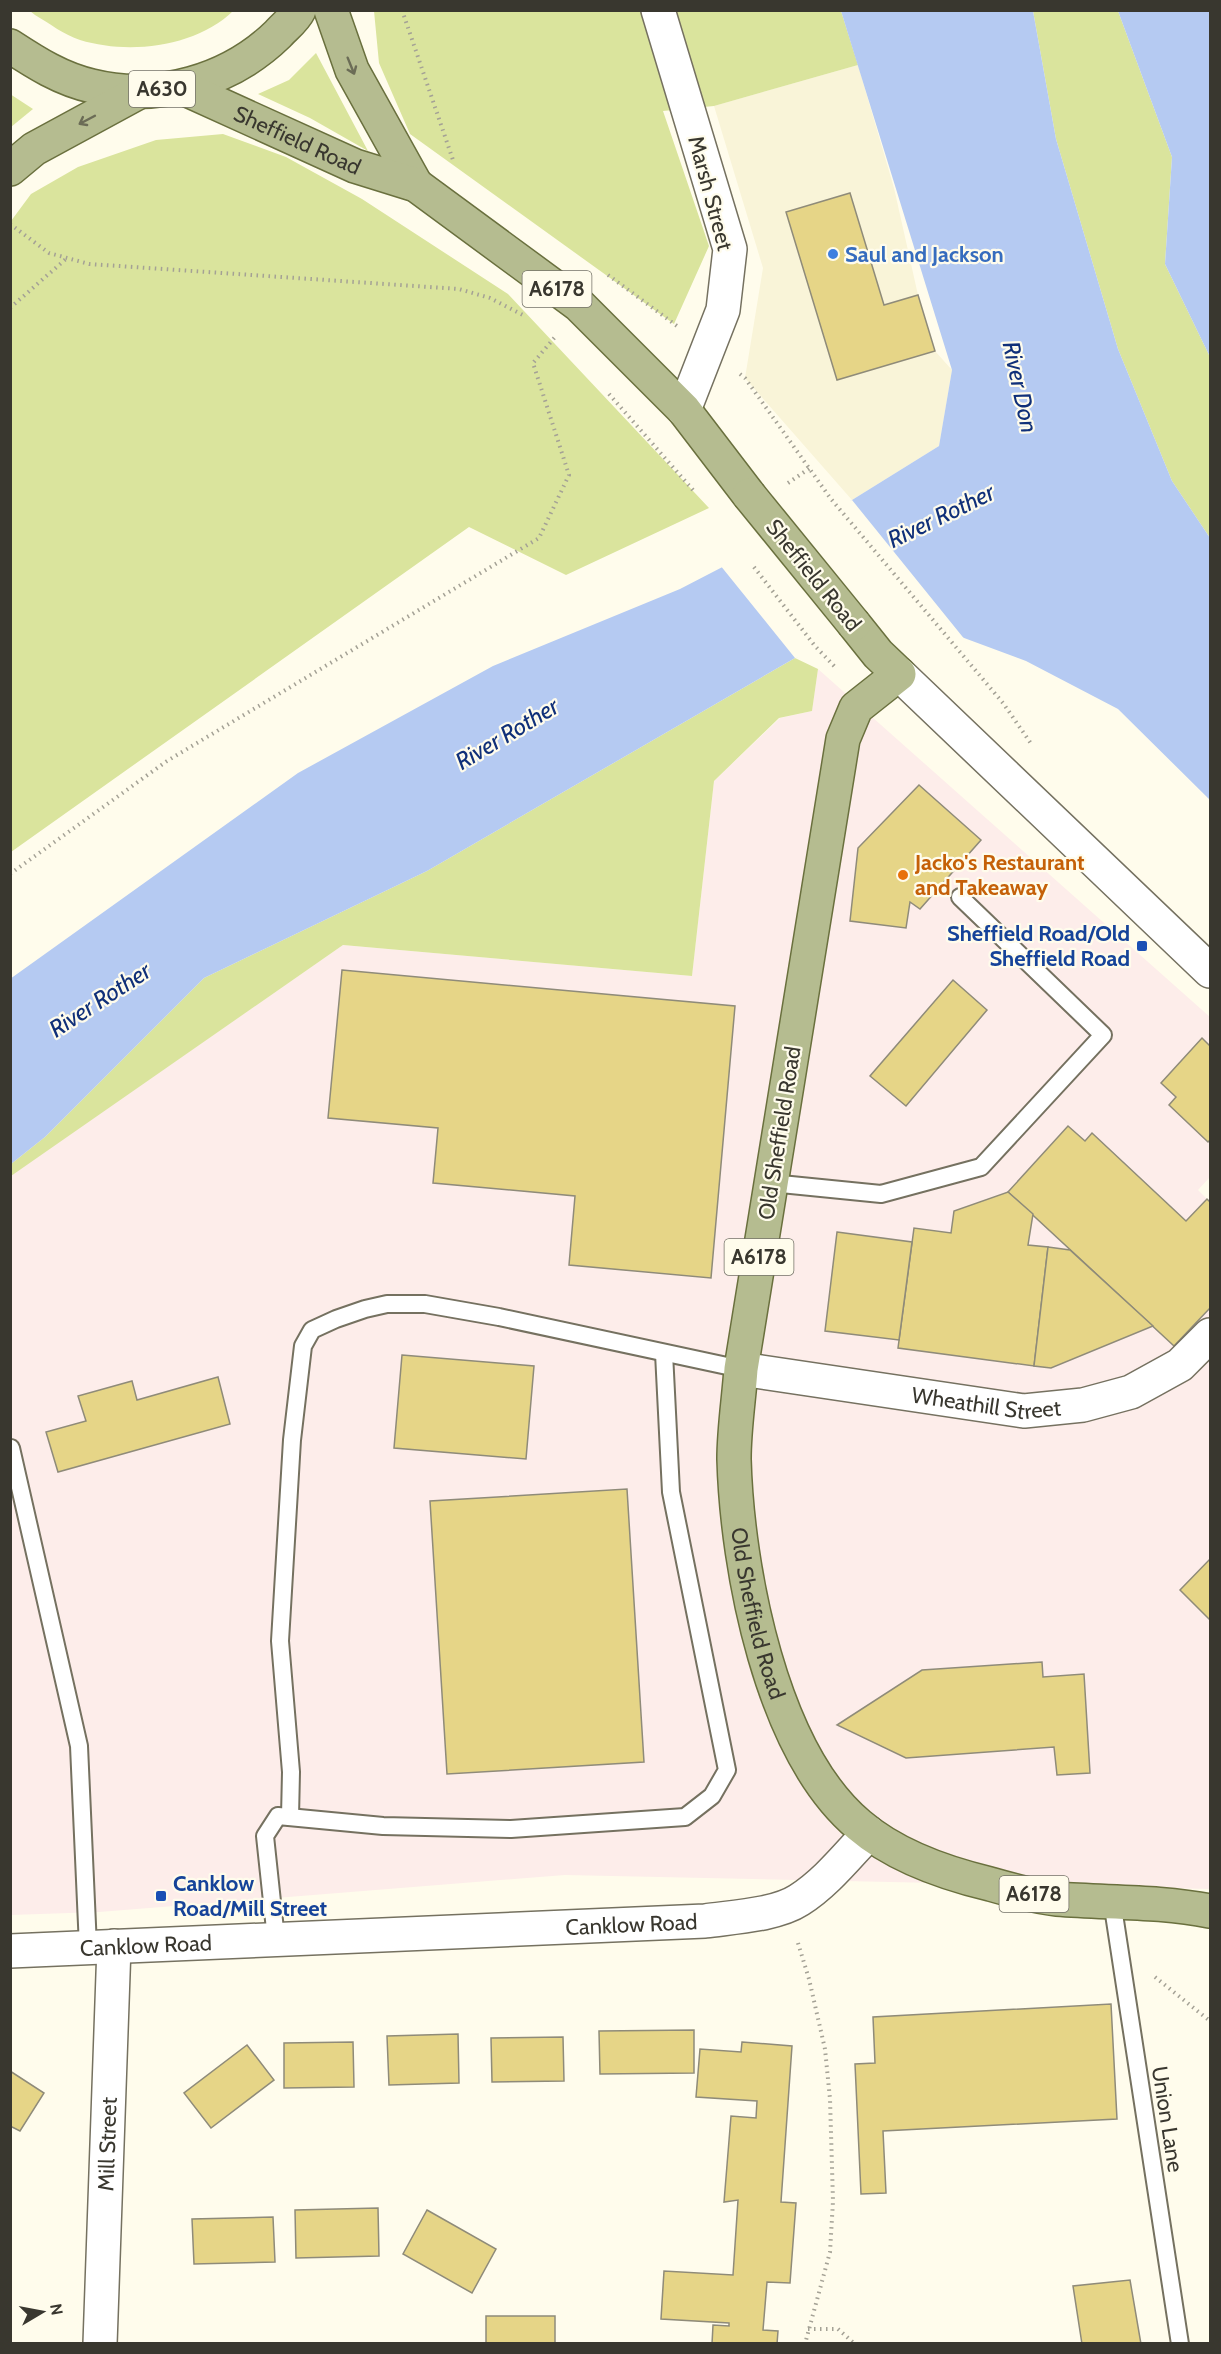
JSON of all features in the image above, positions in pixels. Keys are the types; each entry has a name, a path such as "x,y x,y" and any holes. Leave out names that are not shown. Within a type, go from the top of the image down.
{"main road":[{"name":"A630","path":"10,46 49,71 92,86 139,92 182,87 225,72 263,48 299,10"},
{"name":"Sheffield Road","path":"331,10 352,70 416,185"},
{"name":"Sheffield Road","path":"182,87 355,166 416,185 579,305 684,410 749,495 888,664"},
{"name":"A630","path":"10,169 34,149 139,92"},
{"name":"Old Sheffield Road","path":"869,1833 835,1801 800,1749 771,1680 755,1616 736,1502 734,1457 741,1369 843,739 856,708 888,664"},
{"name":"A6178","path":"869,1833 896,1850 926,1864 988,1884 1055,1899 1112,1901 1210,1911"}],"street":[{"name":"Marsh Street","path":"658,10 730,249 723,310 684,410"},
{"name":"Sheffield Road","path":"888,664 1210,971"},
{"name":"Wheathill Street","path":"741,1369 1024,1411 1083,1405 1131,1392 1180,1365 1210,1335"},
{"name":"Canklow Road","path":"10,1951 705,1921 757,1915 798,1901 823,1881 869,1833"},
{"name":"Mill Street","path":"100,2343 101,1947"}],"lane":[{"path":"771,1184 881,1194 981,1167 1103,1035 960,897"},
{"path":"290,1817 291,1772 280,1641 292,1440 303,1346 312,1330 346,1315 387,1304 410,1303 499,1317 741,1369"},
{"path":"276,1939 265,1836 278,1816 382,1826 511,1829 685,1817 712,1796 727,1770 671,1492 664,1353"},
{"path":"11,1448 79,1746 101,1947"},
{"name":"Union Lane","path":"1112,1901 1180,2343"}],"path":[{"path":"402,10 453,162"},
{"path":"10,224 49,253 89,264 459,289 490,298 528,318"},
{"path":"10,308 68,258"},
{"path":"674,324 745,378 831,499 960,653"},
{"path":"548,329 563,341"},
{"path":"10,874 167,761 539,538 569,475 533,363 557,334"},
{"path":"605,389 694,491"},
{"path":"751,564 815,646"},
{"path":"786,1906 809,1979 825,2049 830,2099 833,2202 830,2252 805,2343"},
{"path":"1119,1949 1210,2021"},
{"path":"808,2329 838,2329 855,2343"}],"shaded area":[{"path":"858,65 894,188 918,295 935,351 952,370 939,446 852,500 745,378 763,268 714,106"},
{"path":"818,669 1210,1017 1210,1177 1198,1190 1210,1202 1210,1889 565,1875 99,1912 11,1915 10,1176 343,945 692,976 714,781 780,718 812,711"}],"green space":[{"path":"30,11 233,11 218,23 181,40 161,45 119,47 99,45 74,38"},
{"path":"374,11 841,11 858,65 714,106 663,111 709,246 674,324 410,134 379,63"},
{"path":"1033,11 1118,11 1172,157 1165,264 1210,357 1210,538 1172,481 1118,349 1056,139"},
{"path":"316,53 368,151 310,118 258,94 289,80"},
{"path":"10,94 33,109 11,127 10,127"},
{"path":"223,134 286,157 362,199 508,294 709,508 566,575 469,527 11,852 11,221 31,194 78,167 156,140"},
{"path":"795,658 818,669 812,711 779,718 714,781 692,976 343,945 11,1176 11,1164 45,1137 204,978 427,871"}],"water":[{"path":"841,11 1033,11 1056,139 1118,349 1172,481 1210,538 1210,800 1118,709 1026,661 921,622 795,658 427,871 204,978 45,1137 11,1164 10,979 298,773 493,666 680,589 852,500 939,446 952,370"},
{"path":"1118,11 1210,11 1210,357 1165,264 1172,157"}],"pier":[{"path":"852,500 966,641 921,625 808,657 795,658 720,565 840,503"}],"building":[{"name":"Saul and Jackson","path":"850,193 884,305 918,295 935,351 837,380 786,212"},
{"name":"Jacko's Restaurant and Takeaway","path":"919,785 981,840 920,909 910,902 906,928 850,921 858,848"},
{"path":"342,970 735,1006 711,1278 569,1265 575,1196 433,1183 438,1128 328,1118"},
{"path":"953,980 987,1010 906,1106 870,1076"},
{"path":"1202,1038 1210,1046 1210,1140 1208,1142 1169,1105 1176,1097 1161,1083"},
{"path":"1068,1126 1085,1141 1092,1133 1186,1221 1207,1199 1210,1202 1210,1308 1174,1346 1008,1192"},
{"path":"1008,1192 1033,1214 1028,1245 1048,1247 1034,1366 898,1348 914,1228 951,1233 954,1211"},
{"path":"837,1232 912,1242 899,1340 825,1331"},
{"path":"1048,1247 1070,1250 1153,1326 1051,1368 1034,1366"},
{"path":"402,1355 534,1366 526,1459 394,1448"},
{"path":"218,1377 230,1424 58,1472 46,1432 86,1421 78,1396 132,1381 137,1400"},
{"path":"627,1489 644,1762 447,1774 430,1501"},
{"path":"1210,1559 1210,1620 1180,1590"},
{"path":"1042,1662 1043,1677 1084,1674 1090,1773 1057,1775 1054,1747 906,1758 837,1725 922,1670"},
{"path":"1111,2004 1117,2119 883,2131 886,2193 861,2194 855,2064 875,2063 873,2017"},
{"path":"694,2030 694,2073 600,2074 599,2031"},
{"path":"458,2034 459,2083 389,2085 387,2036"},
{"path":"563,2037 564,2081 492,2082 491,2038"},
{"path":"353,2042 354,2087 284,2088 284,2043"},
{"path":"742,2042 792,2046 781,2202 796,2203 790,2283 767,2282 763,2330 778,2331 777,2344 712,2344 713,2325 729,2326 729,2323 661,2319 664,2271 733,2275 738,2200 724,2202 731,2116 756,2118 757,2101 696,2097 700,2049 741,2052"},
{"path":"247,2045 274,2080 211,2128 184,2093"},
{"path":"10,2071 44,2093 20,2131 10,2126"},
{"path":"378,2208 379,2256 296,2258 295,2210"},
{"path":"427,2210 496,2249 472,2293 403,2254"},
{"path":"273,2217 275,2262 194,2264 192,2219"},
{"path":"1130,2280 1141,2344 1082,2344 1073,2286"},
{"path":"486,2316 555,2316 555,2344 486,2344"}],"place":[{"name":"Saul and Jackson","path":"833,254"},
{"name":"Jacko's Restaurant and Takeaway","path":"903,875"},
{"name":"Sheffield Road/Old Sheffield Road","path":"1142,946"},
{"name":"Canklow Road/Mill Street","path":"161,1896"}],"water label":[{"name":"River Don","path":"1020,387"},
{"name":"River Rother","path":"941,516"},
{"name":"River Rother","path":"507,734"},
{"name":"River Rother","path":"100,1000"}]}
